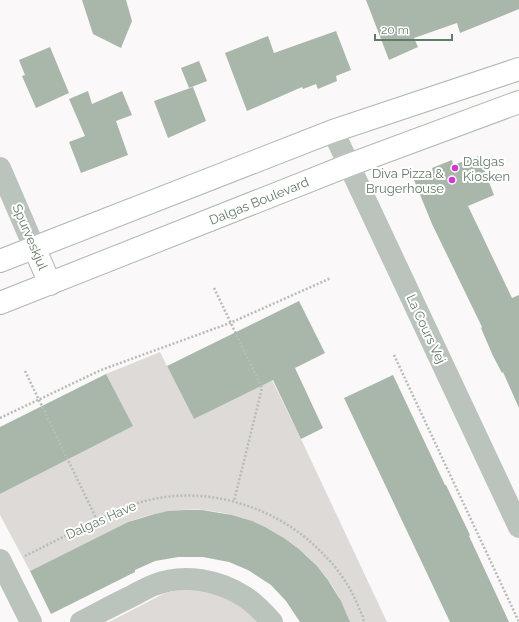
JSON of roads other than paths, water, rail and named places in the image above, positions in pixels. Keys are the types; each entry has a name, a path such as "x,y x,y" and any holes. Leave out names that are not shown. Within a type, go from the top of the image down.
{"street":[{"path":"0,261 333,131 519,69"},
{"name":"Dalgas Boulevard","path":"0,303 349,165 519,102"},
{"name":"La Cours Vej","path":"333,131 518,521"},
{"name":"Spurveskjul","path":"0,168 50,284"},
{"path":"2,564 31,622"},
{"path":"81,622 155,584 174,579 193,579 211,582 229,588 246,598 262,611 272,622"}],"place":[{"name":"Dalgas Kiosken","path":"455,168"},
{"name":"Diva Pizza & Brugerhouse","path":"452,180"}]}
